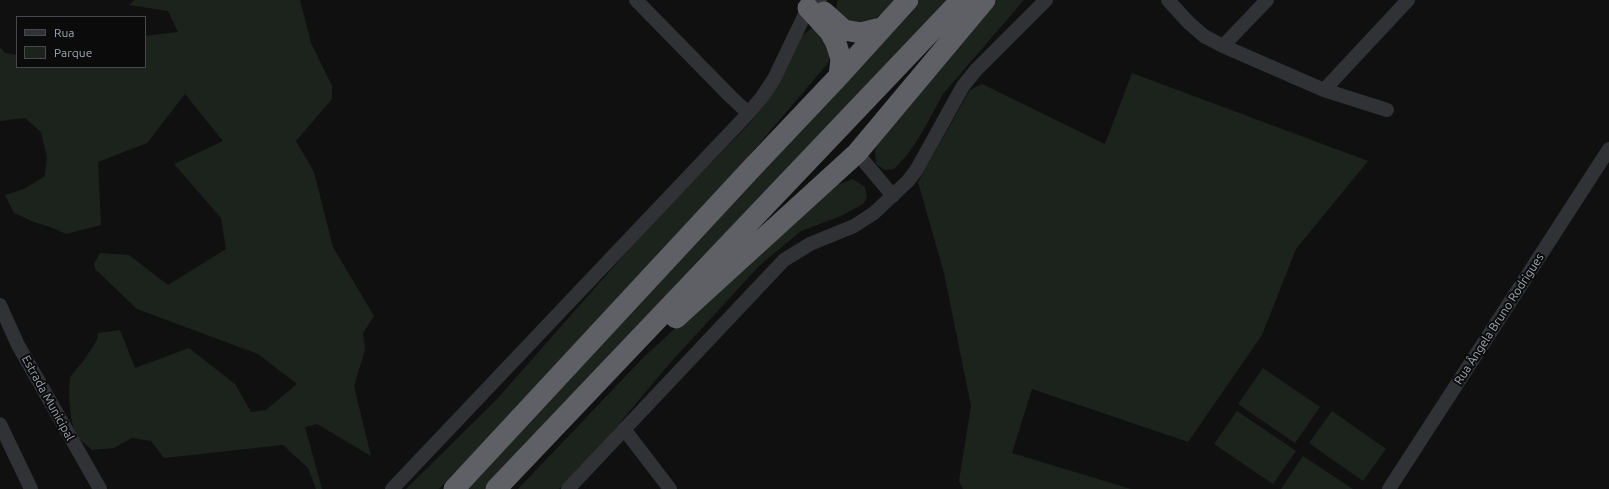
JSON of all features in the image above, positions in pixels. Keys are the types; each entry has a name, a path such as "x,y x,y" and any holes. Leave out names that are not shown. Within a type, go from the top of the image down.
{"highway":[{"path":"454,489 908,0"},
{"path":"496,489 961,0"},
{"path":"608,372 668,326 857,153 985,0"},
{"path":"814,4 844,30 861,33 881,28"},
{"path":"814,4 836,43 840,59 839,76"}],"street":[{"path":"636,0 748,113"},
{"path":"568,489 784,260 810,244 854,226 874,213 913,176 954,102 972,75 1046,0"},
{"path":"1168,0 1188,22 1204,36 1223,46 1324,90 1387,110"},
{"path":"1223,46 1267,0"},
{"path":"1324,90 1408,0"},
{"path":"392,489 762,97 774,78 814,4"},
{"name":"Rua Ângela Bruno Rodrigues","path":"1389,489 1609,149"},
{"path":"857,153 893,196"},
{"name":"Estrada Municipal","path":"0,305 18,345 100,489"},
{"path":"0,424 31,489"},
{"path":"624,430 670,489"}],"green space":[{"path":"135,0 300,0 311,43 332,86 332,99 296,141 314,172 333,247 374,316 363,333 365,350 354,386 371,456 317,424 305,427 322,489 316,489 308,468 283,445 164,458 151,441 132,438 114,448 92,450 76,436 71,418 69,395 70,377 84,360 97,340 98,333 120,330 135,368 189,348 235,384 251,412 266,410 297,384 258,354 137,309 95,269 94,264 100,253 129,255 168,285 226,249 221,218 174,164 223,141 185,94 147,143 98,162 101,225 66,234 14,213 5,195 24,189 45,176 47,157 41,132 25,118 0,121 0,47 5,53 16,55 16,68 146,68 146,36 178,32 168,11 129,5"},
{"path":"838,0 894,0 884,12 866,25 843,24 835,13"},
{"path":"920,0 950,0 487,489 465,489 726,207"},
{"path":"990,0 1024,0 943,94 923,131 908,154 894,169 885,170 876,164 875,151 880,136"},
{"path":"813,27 830,46 829,62 678,239 439,489 406,489 497,399 646,230 749,124 776,87 802,36"},
{"path":"1132,73 1368,161 1296,249 1262,335 1188,442 1032,389 1012,453 1131,489 963,489 959,481 971,406 944,273 918,182 970,90 982,84 1105,144"},
{"path":"853,179 865,187 867,198 863,204 841,216 801,231 760,265 670,363 592,456 559,489 518,489 642,359 824,190"},
{"path":"1263,368 1320,407 1295,443 1238,404"},
{"path":"1237,411 1296,451 1273,484 1214,444"},
{"path":"1332,411 1386,449 1363,481 1309,443"},
{"path":"1303,456 1353,489 1281,489"}]}
